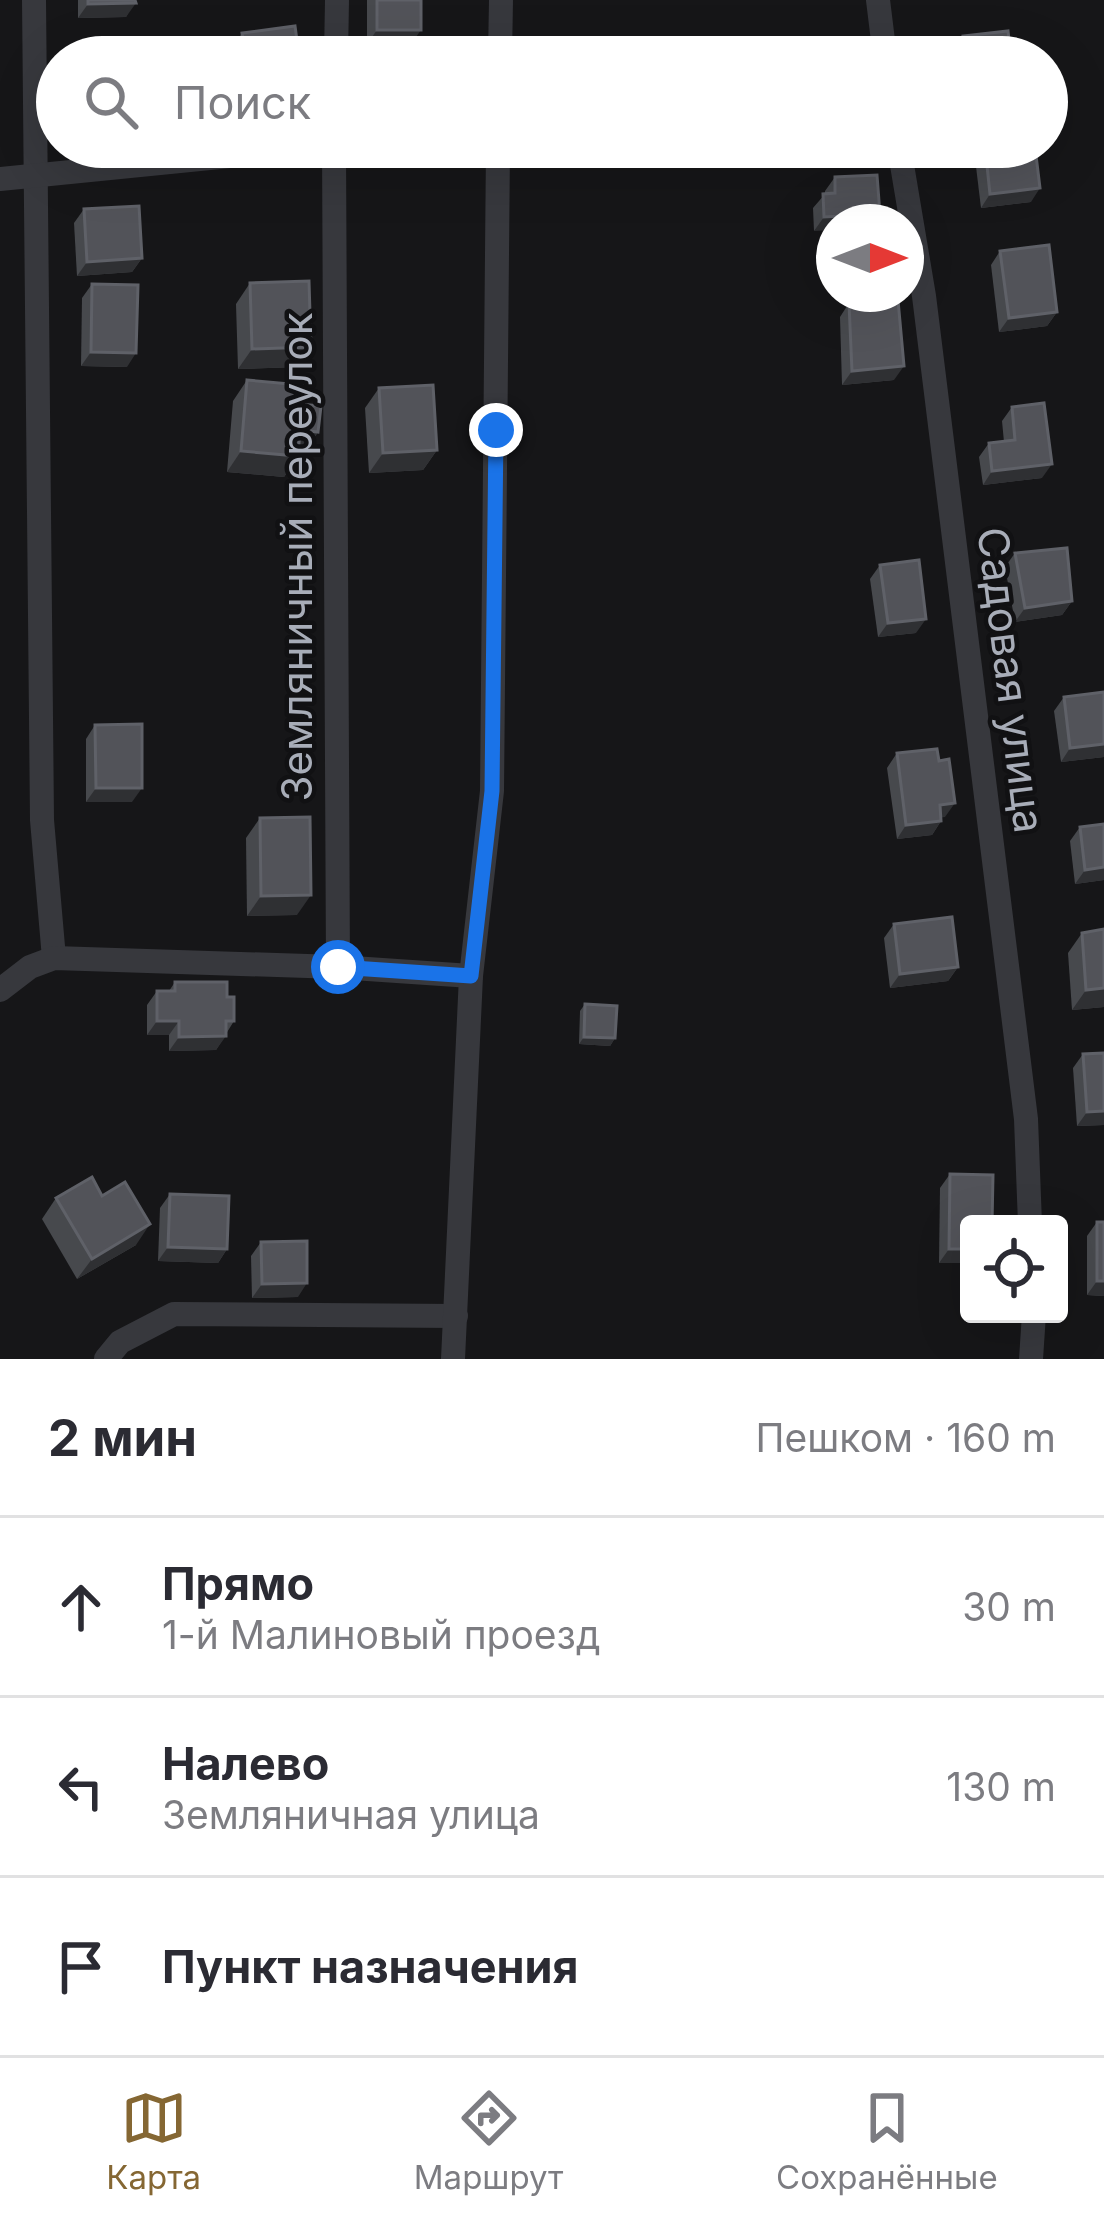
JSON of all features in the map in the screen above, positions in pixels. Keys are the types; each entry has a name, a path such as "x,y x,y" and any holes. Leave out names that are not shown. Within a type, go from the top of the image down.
{"street":[{"path":"34,0 36,117"},
{"path":"336,36 337,0"},
{"path":"500,36 501,0"},
{"path":"878,0 882,36"},
{"path":"37,168 42,820 54,958"},
{"path":"0,179 108,168"},
{"name":"Земляничный переулок","path":"334,168 338,967"},
{"path":"453,1359 471,976 492,791 498,168"},
{"name":"Садовая улица","path":"903,168 924,296 1024,1095 1030,1215"},
{"path":"0,990 30,967 54,958 471,976"},
{"path":"106,1359 120,1342 174,1314 456,1316"},
{"path":"1031,1359 1033,1323"}],"building":[{"path":"88,0 135,0 136,3 88,4"},
{"path":"377,0 421,0 421,30 377,30"},
{"path":"295,26 296,36 242,36"},
{"path":"1008,31 1009,36 963,36"},
{"path":"987,168 1038,168 1040,188 990,194"},
{"path":"877,175 879,204 823,204 823,194 835,193 835,177"},
{"path":"139,206 142,258 87,262 84,209"},
{"path":"1049,245 1057,312 1009,318 1000,251"},
{"path":"309,281 311,347 252,349 250,283"},
{"path":"92,284 138,285 136,353 91,352"},
{"path":"849,312 899,312 904,366 852,371"},
{"path":"247,380 302,385 300,404 321,406 318,432 300,430 298,456 241,451"},
{"path":"433,385 437,450 383,453 379,388"},
{"path":"1044,403 1052,464 992,471 989,443 1015,440 1012,407"},
{"path":"1067,548 1072,601 1025,608 1015,553"},
{"path":"919,560 926,619 888,623 880,565"},
{"path":"1104,692 1104,744 1070,748 1064,697"},
{"path":"142,724 142,788 96,788 95,725"},
{"path":"937,749 939,761 949,759 955,803 940,805 941,821 906,825 897,753"},
{"path":"310,817 311,895 261,896 260,818"},
{"path":"1104,824 1104,867 1085,870 1080,827"},
{"path":"952,917 958,967 900,974 894,924"},
{"path":"1104,929 1104,988 1086,990 1082,933"},
{"path":"175,982 227,982 227,997 234,997 234,1021 226,1021 226,1036 179,1037 179,1021 157,1021 157,991 175,991"},
{"path":"585,1004 617,1006 615,1038 584,1037"},
{"path":"1104,1053 1104,1111 1087,1112 1083,1054"},
{"path":"950,1174 993,1175 992,1215 960,1215 960,1249 949,1249"},
{"path":"92,1177 102,1196 125,1182 150,1224 92,1259 56,1198"},
{"path":"170,1194 229,1196 227,1249 168,1247"},
{"path":"1097,1222 1104,1222 1104,1281 1097,1281"},
{"path":"307,1241 307,1283 262,1284 261,1242"}],"route":[{"path":"338,967 471,976 492,791 496,430"}]}
